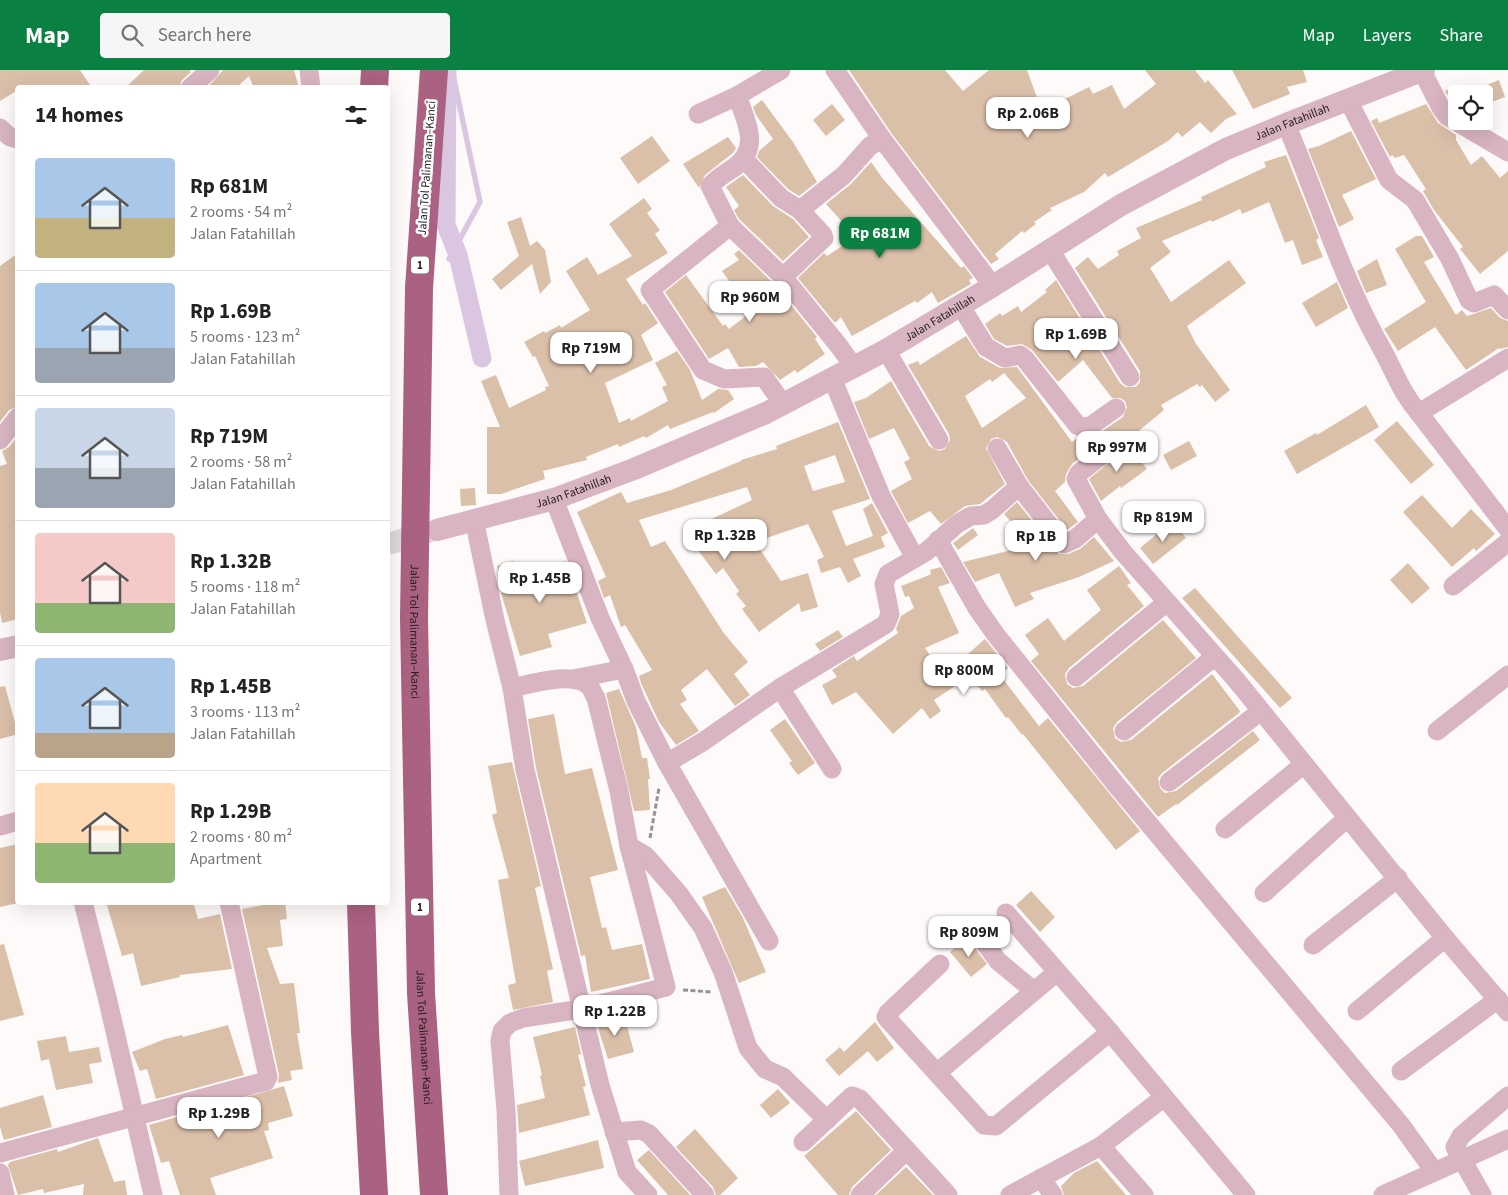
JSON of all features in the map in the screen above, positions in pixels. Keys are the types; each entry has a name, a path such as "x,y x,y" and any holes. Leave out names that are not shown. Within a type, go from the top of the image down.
{"highway":[{"path":"374,85 375,70"},
{"name":"Jalan Tol Palimanan–Kanci","path":"434,70 419,288 414,618 421,993 434,1195"},
{"path":"361,905 365,1032 374,1195"}],"street":[{"path":"193,85 210,70"},
{"path":"309,70 311,85"},
{"path":"698,114 737,96 781,70"},
{"path":"835,70 882,139 911,174 993,286"},
{"path":"1423,70 1440,108 1447,116 1508,152"},
{"name":"Jalan Fatahillah","path":"436,530 554,498 634,469 783,404 886,350 993,286 1121,205 1226,149 1423,70"},
{"path":"737,96 750,134 750,148 744,159 710,186 730,226 783,277 854,367"},
{"path":"1348,100 1389,180 1415,200 1450,259 1469,300 1474,304 1494,295 1508,310"},
{"path":"1286,124 1337,255 1398,384 1409,402 1508,529"},
{"path":"0,128 10,137 15,138"},
{"path":"800,210 825,188 841,178 870,146 882,139"},
{"path":"744,159 782,198 800,210 824,238 783,277"},
{"path":"730,226 652,288 651,293 703,370 724,379 764,377 783,404"},
{"path":"1050,250 1130,376"},
{"path":"960,306 986,347 1005,358 1020,355 1025,359 1078,426 1089,427 1116,408"},
{"path":"886,350 939,440"},
{"path":"1419,413 1508,358"},
{"path":"832,378 881,496 915,558"},
{"path":"0,440 15,421"},
{"path":"1119,442 1079,473 1076,479 1098,519 1123,552 1261,711 1445,938 1503,1005 1401,1071"},
{"path":"997,448 1019,486 1064,544 1075,539 1098,519"},
{"path":"667,763 704,741 780,688 886,624 890,614 885,590 885,579 888,574 915,558 957,524 970,516 984,514 992,510 1019,486"},
{"path":"554,498 600,618 624,669 636,701 667,763 770,941"},
{"path":"474,519 495,620 512,688 525,770 581,1009 614,1132 627,1172 648,1195"},
{"path":"938,540 977,608 996,635 1118,787 1401,1125 1434,1171"},
{"path":"1453,586 1508,542"},
{"path":"1076,677 1167,602"},
{"path":"0,650 15,647"},
{"path":"1124,731 1214,656"},
{"path":"512,688 624,669"},
{"path":"1437,731 1508,675"},
{"path":"510,1195 500,1040 502,1031 510,1023 523,1018 581,1009 666,987 629,846 619,791 596,698 590,686 573,679"},
{"path":"780,688 832,769"},
{"path":"1169,782 1261,711"},
{"path":"1225,829 1304,764"},
{"path":"1264,893 1347,818"},
{"path":"0,826 15,822"},
{"path":"629,846 646,856 679,894 704,928 723,972 748,1048 766,1069 783,1077 827,1120"},
{"path":"1313,945 1398,878"},
{"path":"83,905 107,997 133,1116 153,1195"},
{"path":"0,1153 266,1081 268,1077 230,905"},
{"path":"1006,913 1110,1032 1163,1098 1246,1195"},
{"path":"976,931 998,961 1034,991"},
{"path":"1357,1011 1445,938"},
{"path":"940,964 886,1017 938,1072 984,1125 996,1126 1110,1032"},
{"path":"938,1072 1057,972"},
{"path":"802,1142 852,1096 860,1099 948,1195"},
{"path":"1482,1195 1455,1147 1461,1136 1508,1096"},
{"path":"1010,1195 1101,1146 1163,1098"},
{"path":"614,1132 641,1130 649,1134 705,1195"},
{"path":"1383,1195 1508,1139"},
{"path":"1101,1146 1144,1195"},
{"path":"860,1195 907,1150"},
{"path":"0,1173 5,1195"},
{"path":"1041,1178 1052,1195"}],"path":[{"path":"646,856 657,807 661,776 667,763"},
{"path":"666,987 730,994"}],"building":[{"path":"0,70 80,70 90,85 15,85 15,92 0,101"},
{"path":"144,70 189,70 191,72 182,80 180,85 128,85"},
{"path":"223,70 294,70 298,85 253,85 249,76 239,85 210,85"},
{"path":"849,70 945,70 963,91 989,70 1027,70 1040,106 1055,98 1057,103 1089,87 1093,94 1112,85 1124,109 1156,84 1145,70 1195,70 1205,83 1208,80 1237,114 1226,119 1211,133 1200,122 1182,137 1178,132 1168,141 1108,177 1105,173 1084,192 1050,208 1052,210 1034,222 1036,224 1024,233 1022,231 995,254 999,259 991,264 892,134"},
{"path":"1232,70 1303,70 1307,82 1287,87 1290,94 1253,109"},
{"path":"1499,80 1505,97 1493,102 1493,85 1486,85"},
{"path":"762,100 793,142 817,182 799,196 788,189 757,157 759,151 773,139 756,115 753,107"},
{"path":"832,104 845,120 826,136 813,120"},
{"path":"1426,104 1438,123 1456,135 1456,140 1471,165 1482,156 1500,178 1508,171 1508,251 1480,274 1460,249 1463,247 1434,210 1423,191 1426,189 1404,155 1395,158 1392,155 1390,157 1371,121 1377,118 1379,123"},
{"path":"1351,131 1376,179 1342,195 1354,219 1339,227 1308,149"},
{"path":"652,136 670,161 638,184 620,158"},
{"path":"728,137 736,148 734,152 705,175 699,188 683,164"},
{"path":"1286,155 1319,238 1316,240 1323,257 1302,265 1293,240 1285,243 1269,202 1242,214 1240,209 1162,241 1171,252 1150,268 1171,302 1229,260 1246,283 1187,326 1196,344 1230,390 1215,402 1202,385 1200,387 1197,384 1161,405 1164,410 1129,439 1123,431 1113,433 1072,464 1066,474 1065,482 1055,491 1078,522 1067,530 1028,480 1007,442 997,437 991,439 986,448 1005,484 980,504 965,506 941,524 930,511 908,523 891,491 912,479 904,462 910,459 894,428 869,439 854,402 866,398 891,381 929,446 939,451 945,449 950,440 949,434 908,365 918,361 920,365 966,336 980,357 1000,368 1017,367 1072,442 1076,439 1081,445 1088,438 1095,436 1123,417 1127,407 1125,401 1120,398 1112,398 1083,360 1058,382 1032,350 1022,344 1007,346 994,339 985,324 1000,313 1002,316 1018,306 1021,312 1047,292 1045,290 1056,280 1120,383 1125,387 1136,387 1140,382 1140,371 1075,268 1088,257 1098,269 1119,255 1117,251 1141,238 1136,228 1202,200 1201,197 1266,167 1264,162","holes":["1004,373 1026,398 982,428 965,396 990,379 992,382"]},
{"path":"871,162 883,179 961,268 964,266 973,278 969,280 971,284 938,303 932,292 917,303 915,301 852,336 841,317 835,323 798,278 824,253 827,256 856,237 826,204 851,184"},
{"path":"743,175 773,206 793,219 809,237 783,261 739,219 734,210 739,206 726,187"},
{"path":"644,198 652,209 647,213 660,230 655,234 668,253 626,279 643,305 645,303 658,323 641,335 653,360 605,383 619,423 630,418 631,421 668,401 662,387 667,385 655,363 677,351 690,370 702,400 718,389 728,390 734,399 714,413 670,429 668,425 646,438 644,436 619,447 618,444 586,457 587,460 543,471 545,479 501,494 487,494 487,427 500,427 481,381 496,375 509,408 546,390 545,387 549,386 535,356 533,357 524,342 544,331 545,333 560,325 561,328 590,310 566,271 587,257 598,275 632,256 609,224"},
{"path":"521,217 530,246 537,241 545,250 551,282 540,294 532,264 501,290 492,279 519,256 507,222"},
{"path":"1416,236 1422,236 1434,257 1424,262 1456,315 1462,310 1467,316 1491,308 1500,318 1508,321 1508,347 1499,348 1466,370 1435,327 1398,351 1384,329 1426,302 1395,249"},
{"path":"739,250 775,285 817,337 815,339 825,354 797,373 795,370 780,380 763,362 756,366 739,367 728,348 709,359 665,292 686,275 723,326 725,324 729,329 751,312 722,271 739,260 734,254"},
{"path":"15,255 15,407 9,410 0,422 0,266"},
{"path":"1377,259 1387,285 1366,293 1357,271"},
{"path":"1337,282 1348,308 1316,327 1302,303"},
{"path":"1366,405 1379,427 1297,474 1284,451 1316,433 1317,435"},
{"path":"1397,421 1434,465 1411,484 1374,440"},
{"path":"838,422 870,499 832,511 846,546 873,536 863,509 872,503 888,533 881,537 885,547 853,559 861,576 848,583 840,567 821,573 817,560 824,557 808,524 755,542 781,581 808,573 818,607 801,612 799,603 759,632 742,609 746,606 736,594 739,591 723,568 716,574 684,532 752,500 747,487 639,520 651,547 665,541 723,632 748,662 734,674 750,695 735,706 707,669 681,690 687,700 680,704 699,731 676,745 659,722 641,683 639,676 652,670 625,625 621,627 610,595 604,598 598,581 606,577 577,512 621,492 627,503 671,490 741,460 777,449 776,446","holes":["835,455 845,482 813,491 804,466"]},
{"path":"15,440 15,620 2,623 0,612 0,466 7,464 2,451 9,447"},
{"path":"1189,441 1197,456 1171,470 1163,455"},
{"path":"1129,446 1147,469 1101,501 1089,479"},
{"path":"475,488 476,505 461,506 460,489"},
{"path":"1422,495 1452,528 1471,509 1495,534 1476,551 1474,548 1452,567 1403,512"},
{"path":"1017,502 1059,554 1068,554 1080,549 1094,537 1114,561 1079,577 1030,593 1034,599 1015,607 999,573 975,582 963,562 1032,545 1004,514"},
{"path":"1173,521 1186,538 1153,564 1140,548"},
{"path":"973,528 978,535 958,550 953,543"},
{"path":"513,561 517,575 566,561 587,623 548,634 552,647 520,656 501,593 505,592 497,566"},
{"path":"1408,563 1430,588 1412,604 1390,580"},
{"path":"1119,566 1131,583 1127,585 1144,606 1069,668 1065,674 1067,684 1073,688 1083,686 1163,620 1196,658 1117,722 1113,728 1115,738 1121,742 1131,740 1212,674 1240,711 1162,773 1158,778 1160,788 1165,793 1176,791 1253,731 1260,740 1177,805 1158,817 1031,661 1039,654 1025,635 1048,618 1064,641 1101,610 1087,590"},
{"path":"941,567 950,583 938,587 959,633 925,648 944,675 985,639 1008,668 1000,675 1039,726 1048,718 1140,831 1116,850 1023,734 1008,717 1006,718 985,689 982,691 970,676 934,700 941,711 930,719 922,708 893,734 856,692 832,705 822,685 837,677 832,670 854,656 857,661 898,633 896,629 901,616 914,608 909,596 905,597 901,586 927,576 931,574 930,570"},
{"path":"1195,588 1292,698 1280,708 1182,598"},
{"path":"838,630 843,637 820,651 815,644"},
{"path":"5,686 15,723 15,735 0,739 0,687"},
{"path":"619,689 636,727 642,758 647,758 650,779 648,779 650,810 634,811 606,693"},
{"path":"554,714 565,774 592,768 618,870 590,877 602,928 606,927 612,950 642,944 650,979 591,992 585,955 581,956 536,768 528,719"},
{"path":"785,719 815,763 798,775 789,763 792,761 770,730"},
{"path":"512,762 541,886 535,888 553,969 547,971 553,1002 513,1010 508,985 516,983 498,880 509,878 492,815 497,813 488,766"},
{"path":"15,845 15,904 0,907 0,848"},
{"path":"725,887 743,918 766,972 739,983 702,897"},
{"path":"1031,891 1055,917 1040,932 1016,905"},
{"path":"107,905 194,905 198,919 220,914 232,969 180,975 180,977 141,986 133,953 122,956"},
{"path":"263,905 285,905 287,919 280,920 283,946 267,948 280,984 294,983 300,1033 297,1033 303,1069 290,1071 292,1080 278,1083 279,1075 242,909"},
{"path":"967,938 987,964 971,977 950,952"},
{"path":"4,944 24,1015 0,1021 0,945"},
{"path":"624,1015 634,1052 608,1059 596,1022"},
{"path":"875,1022 894,1048 877,1062 868,1051 839,1076 825,1060 840,1047 844,1052"},
{"path":"228,1025 244,1075 156,1099 147,1069 140,1071 132,1052 165,1039 182,1035 183,1037"},
{"path":"575,1027 581,1054 578,1055 586,1086 583,1087 590,1115 519,1133 517,1105 545,1098 533,1037"},
{"path":"66,1036 69,1052 99,1047 102,1062 89,1064 93,1083 56,1090 49,1059 41,1061 37,1041"},
{"path":"284,1086 293,1116 268,1123 269,1130 264,1131 273,1158 210,1178 216,1195 180,1195 169,1161 161,1163 149,1125"},
{"path":"778,1089 790,1103 771,1118 760,1105"},
{"path":"43,1095 52,1127 4,1140 0,1127 0,1108"},
{"path":"856,1111 891,1150 852,1187 849,1195 838,1195 804,1156"},
{"path":"695,1129 738,1178 720,1195 716,1195 713,1187 676,1147"},
{"path":"98,1138 114,1182 125,1180 127,1195 83,1195 84,1184 44,1193 43,1189 18,1195 8,1165 10,1162 57,1149 58,1152"},
{"path":"598,1140 604,1168 525,1186 519,1161"},
{"path":"649,1150 690,1195 668,1195 637,1160"},
{"path":"1097,1161 1126,1195 1064,1195 1061,1186 1074,1173"},
{"path":"906,1167 933,1195 876,1195"}],"waterway":[{"path":"447,70 446,225 458,255 482,358"},
{"path":"449,259 480,202 452,70"}],"tunnel":[{"path":"390,543 431,531"}]}
